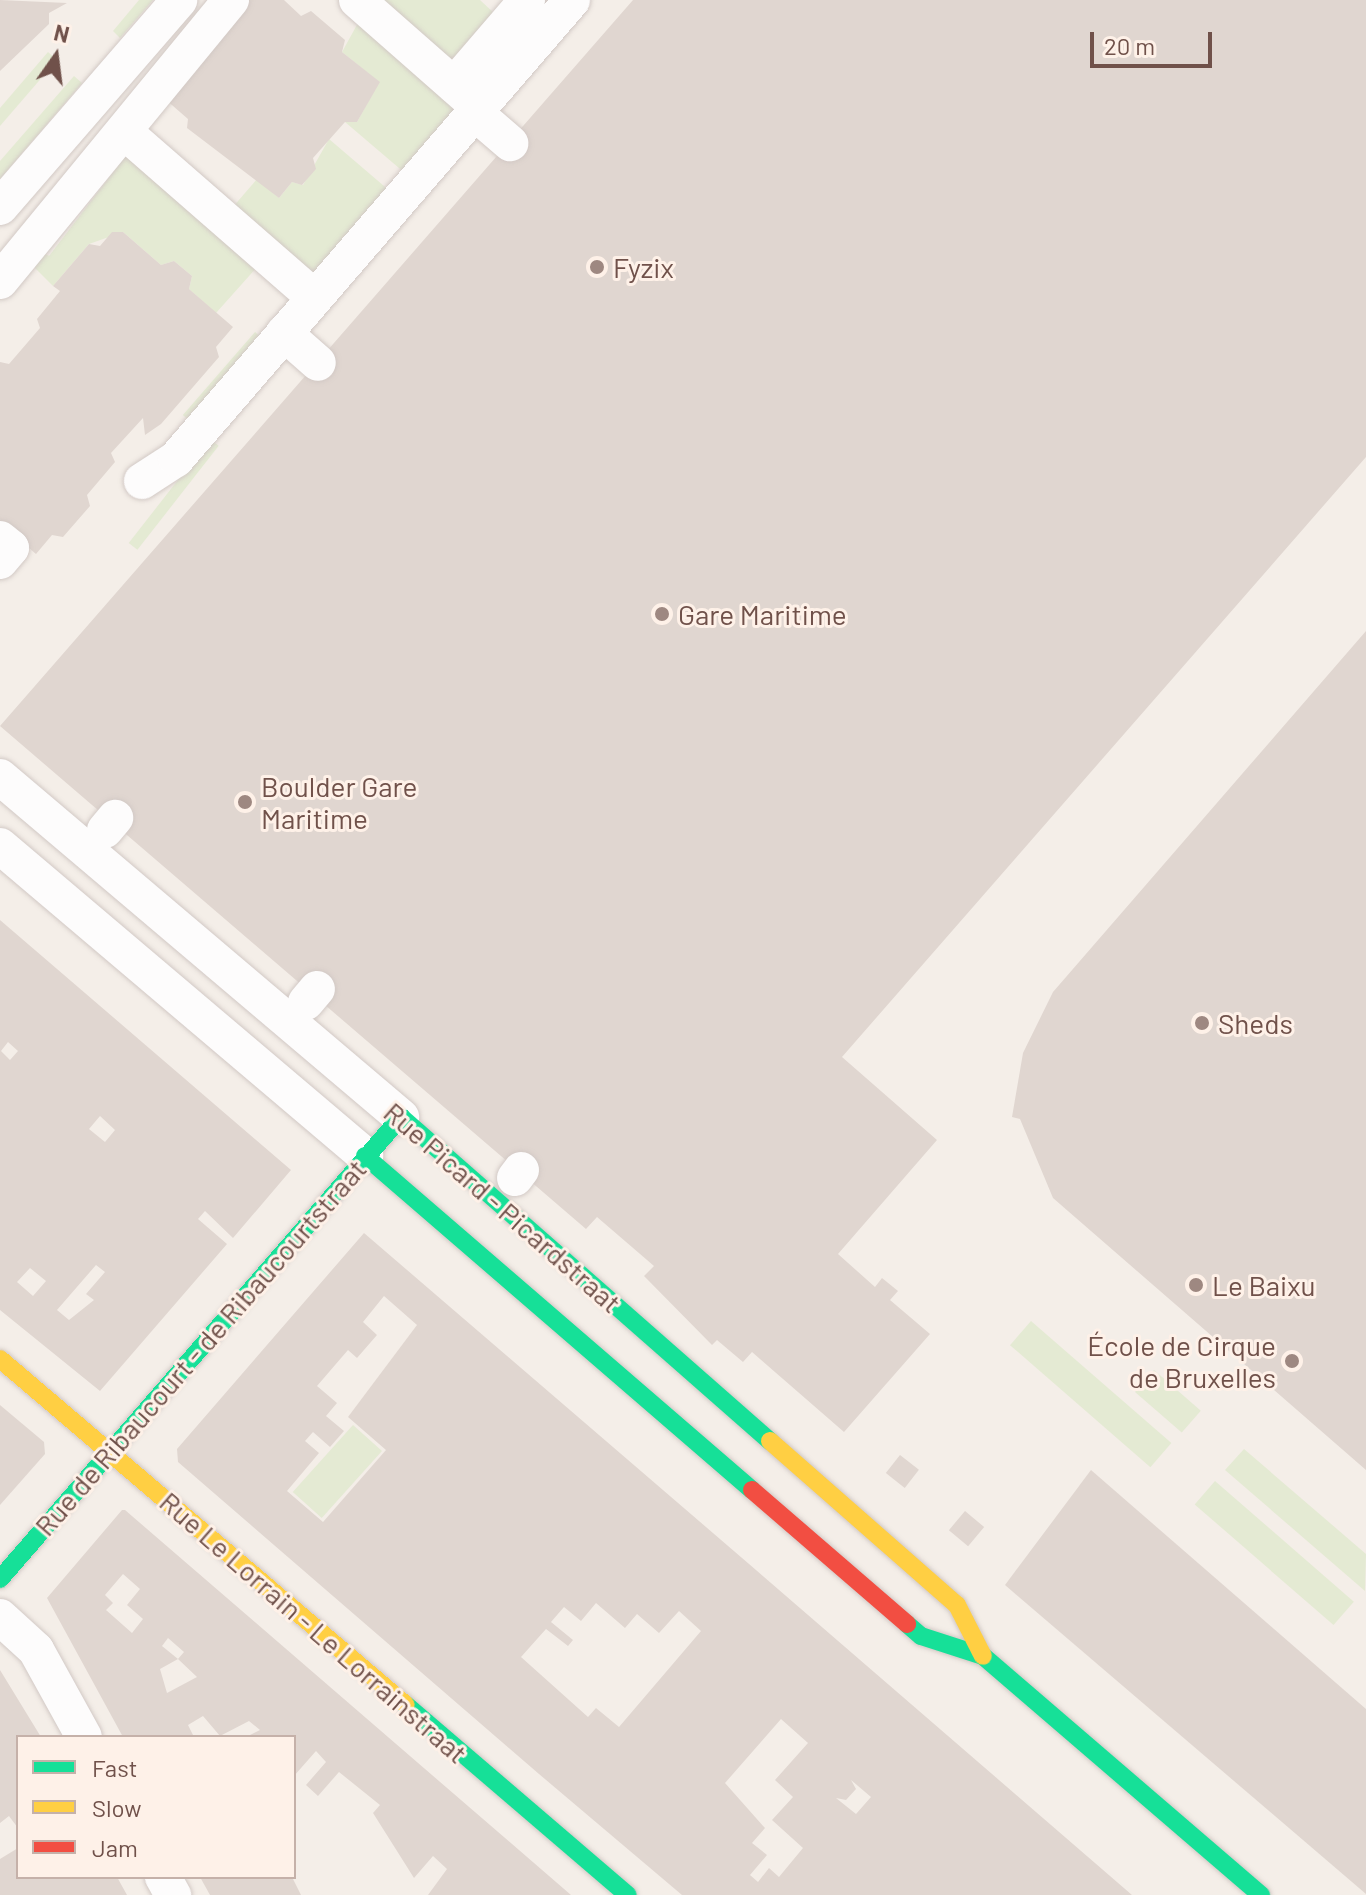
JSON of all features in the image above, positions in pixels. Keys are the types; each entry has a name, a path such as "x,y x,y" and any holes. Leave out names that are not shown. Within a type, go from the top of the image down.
{"street":[{"path":"0,207 179,0"},
{"path":"0,281 127,134 157,86 231,0"},
{"path":"357,0 469,101 510,143"},
{"path":"142,481 175,460 315,298 469,101 572,0"},
{"path":"469,101 508,7"},
{"path":"127,134 315,298"},
{"path":"284,333 318,363"},
{"name":"Rue Picard - Picardstraat","path":"0,777 401,1117 957,1605 983,1656 1261,1895"},
{"name":"Rue Picard - Picardstraat","path":"0,846 921,1636 983,1656"},
{"name":"Rue de Ribaucourt - de Ribaucourtstraat","path":"0,1579 401,1117"},
{"name":"Rue Le Lorrain - Le Lorrainstraat","path":"0,1359 628,1895"},
{"path":"0,1617 36,1650 83,1735"}],"green space":[{"path":"139,0 153,0 120,38 113,31"},
{"path":"373,0 480,0 495,14 450,67"},
{"path":"358,23 461,111 406,174 345,122 357,122 379,82 342,52"},
{"path":"48,52 57,60 0,126 0,108"},
{"path":"74,76 82,83 0,179 0,161"},
{"path":"329,139 391,192 315,280 232,208 257,179 279,198 292,182 303,185"},
{"path":"127,154 258,266 216,313 189,289 192,276 174,261 161,265 123,232 89,244 53,286 30,263 41,251 49,256"},
{"path":"255,332 263,339 191,422 183,415"},
{"path":"210,439 219,446 137,550 129,543"},
{"path":"1031,1321 1171,1443 1150,1467 1010,1345"},
{"path":"1154,1370 1201,1411 1182,1433 1135,1392"},
{"path":"353,1425 382,1451 322,1518 293,1492"},
{"path":"1244,1449 1366,1554 1365,1591 1225,1470"},
{"path":"1215,1481 1354,1602 1334,1625 1195,1504"}],"building":[{"path":"0,0 67,3 49,13 49,24 0,71"},
{"path":"240,0 284,0 301,16 311,11 345,40 342,52 380,82 357,122 345,122 313,158 316,169 302,185 292,182 279,198 187,128 188,119 165,99"},
{"name":"Gare Maritime","path":"633,0 1366,0 1366,457 842,1057 937,1140 838,1254 875,1287 882,1278 898,1291 890,1300 930,1334 844,1432 752,1352 743,1362 717,1340 712,1345 644,1276 654,1266 597,1217 586,1229 0,726"},
{"path":"112,232 123,232 161,265 174,261 192,276 189,289 233,327 216,347 219,357 161,424 145,435 143,418 111,453 115,462 87,495 90,506 63,537 52,535 36,554 0,523 0,362 9,364 40,328 37,319 60,291 53,286 89,244 100,246"},
{"name":"Sheds","path":"1366,631 1366,1470 1053,1198 1020,1119 1012,1117 1023,1053 1053,992"},
{"path":"0,920 291,1170 233,1238 205,1211 198,1219 227,1244 100,1391 0,1310","holes":["8,1042 18,1051 10,1060 1,1051","100,1116 115,1130 105,1142 89,1129","96,1265 105,1272 86,1294 94,1300 69,1320 57,1310","30,1268 46,1281 33,1296 17,1282"]},
{"path":"364,1233 1132,1895 682,1895 178,1462 177,1449","holes":["384,1296 417,1325 348,1417 386,1450 323,1522 287,1491 319,1453 305,1441 313,1432 330,1447 344,1431 326,1416 337,1403 317,1386 348,1350 357,1358 377,1335 363,1322","596,1603 625,1628 637,1614 659,1633 679,1611 701,1631 619,1727 596,1708 588,1717 521,1657 546,1629 568,1646 573,1640 551,1622 564,1607 581,1621","781,1719 808,1743 775,1780 793,1797 772,1820 803,1848 779,1877 769,1868 758,1882 750,1875 767,1855 752,1843 765,1828 725,1783","851,1780 871,1797 856,1814 836,1798 846,1800 856,1789"]},
{"path":"0,1405 44,1442 45,1454 0,1505"},
{"path":"900,1455 919,1470 905,1488 886,1473"},
{"path":"1091,1470 1366,1709 1366,1894 1005,1585"},
{"path":"125,1510 571,1895 428,1895 447,1869 433,1856 414,1878 373,1813 380,1805 339,1772 318,1796 306,1785 326,1762 316,1751 296,1774 296,1735 250,1735 260,1730 249,1721 219,1735 203,1716 188,1725 193,1735 122,1735 47,1598","holes":["123,1574 140,1589 127,1605 143,1619 132,1633 106,1610 113,1603 105,1595","168,1638 184,1652 178,1659 162,1646","178,1659 197,1677 167,1693 160,1669"]},
{"path":"965,1511 984,1527 968,1546 949,1530"},
{"path":"0,1670 40,1735 16,1735 16,1825 9,1816 0,1823"},
{"path":"16,1849 16,1879 118,1879 127,1895 0,1895 0,1859"},
{"path":"201,1879 293,1879 301,1895 210,1895"}],"traffic: fast":[{"path":"0,1579 401,1117 770,1441"},
{"path":"365,1156 752,1490"},
{"path":"907,1624 921,1636 983,1656 1261,1895"},
{"path":"406,1705 628,1895"}],"traffic: slow":[{"path":"0,1359 406,1705"},
{"path":"770,1441 957,1605 983,1656"}],"traffic: jam":[{"path":"752,1490 907,1624"}],"place":[{"name":"Fyzix","path":"597,267"},
{"name":"Gare Maritime","path":"662,614"},
{"name":"Boulder Gare Maritime","path":"245,802"},
{"name":"Sheds","path":"1202,1023"},
{"name":"Le Baixu","path":"1196,1285"},
{"name":"École de Cirque de Bruxelles","path":"1292,1361"}]}
